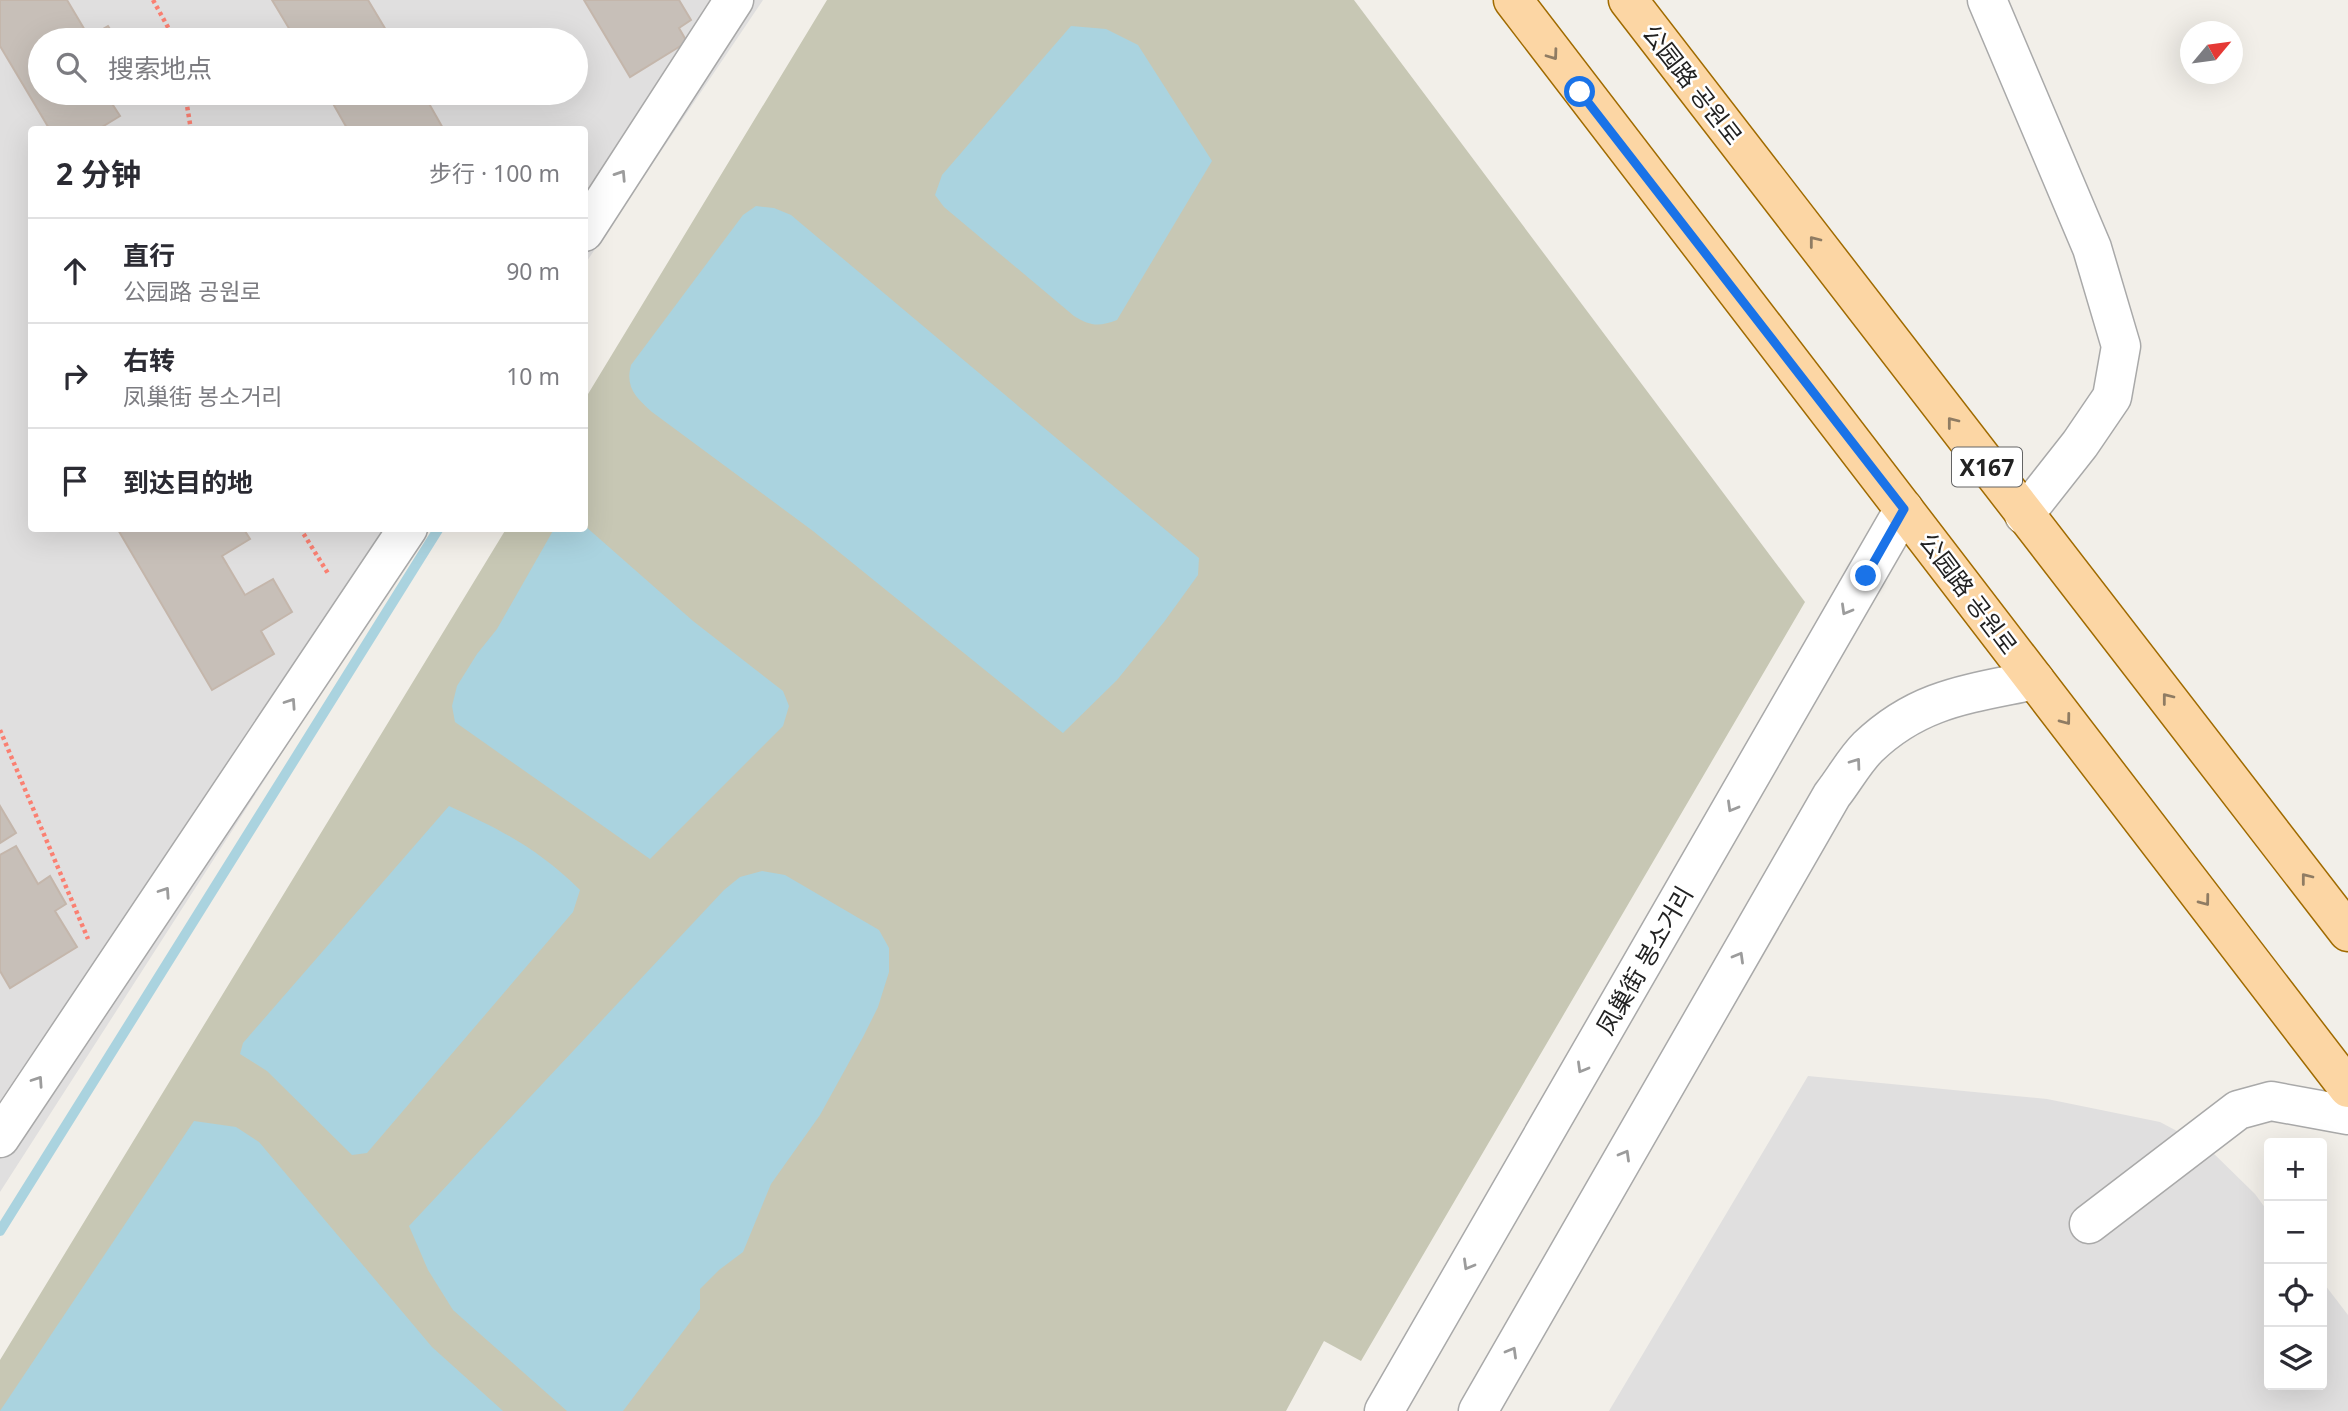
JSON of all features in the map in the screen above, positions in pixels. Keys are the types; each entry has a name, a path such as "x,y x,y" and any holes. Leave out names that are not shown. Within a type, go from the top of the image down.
{"main road":[{"name":"公园路 공원로","path":"1513,0 1580,92 2348,1088"},
{"name":"公园路 공원로","path":"1628,0 2348,932"}],"street":[{"path":"588,227 734,0"},
{"path":"1987,0 2092,248 2121,346 2112,397 2080,444 2024,515"},
{"name":"凤巢街 봉소거리","path":"1384,1411 1904,509"},
{"path":"0,1138 405,532"},
{"path":"1478,1411 1832,795 1866,749 1905,717 1935,702 2035,680"},
{"path":"2089,1224 2238,1110 2271,1101 2348,1115"}],"path":[{"path":"153,0 169,28"},
{"path":"187,105 190,126"},
{"path":"302,532 352,612"},
{"path":"0,730 82,929 110,973"}],"shaded area":[{"path":"0,0 763,0 588,260 588,126 28,126 28,532 424,532 0,1192"},
{"path":"827,0 1354,0 1805,602 1361,1361 1324,1341 1286,1411 0,1411 0,1360 504,532 588,532 588,394"},
{"path":"1808,1076 2047,1099 2160,1122 2207,1147 2264,1206 2264,1390 2327,1390 2327,1288 2348,1315 2348,1411 1609,1411"}],"water":[{"path":"1071,26 1106,29 1138,45 1212,161 1117,320 1105,324 1090,324 1074,316 944,207 935,195 942,175"},
{"path":"756,206 774,208 791,215 1199,558 1198,575 1164,622 1117,680 1063,733 813,531 652,412 633,392 629,380 631,365 743,215"},
{"path":"588,529 693,621 783,691 789,706 783,726 650,859 455,722 452,706 457,686 497,629 552,532 588,532"},
{"path":"449,806 519,842 580,890 573,912 367,1153 352,1155 267,1071 240,1054 243,1043"},
{"path":"762,871 785,875 879,930 889,948 889,972 878,1007 820,1115 771,1184 743,1252 700,1289 700,1309 623,1411 567,1411 453,1310 428,1270 409,1226 724,890 740,877"},
{"path":"194,1121 236,1127 259,1142 432,1347 503,1411 0,1411"}],"building":[{"path":"0,0 67,0 84,28 28,28 28,93 0,46"},
{"path":"272,0 368,0 385,28 289,28"},
{"path":"584,0 679,0 691,20 679,28 687,42 630,77"},
{"path":"35,105 113,105 120,116 104,126 48,126"},
{"path":"334,105 430,105 442,126 346,126"},
{"path":"119,532 246,532 250,539 222,556 245,595 273,579 292,612 261,631 274,654 212,690"},
{"path":"0,806 16,833 0,843"},
{"path":"16,846 38,884 50,876 66,904 55,911 77,947 10,988 0,971 0,855"}],"waterway":[{"path":"0,1231 437,532"}],"route":[{"path":"1580,92 1904,509 1866,576"}]}
